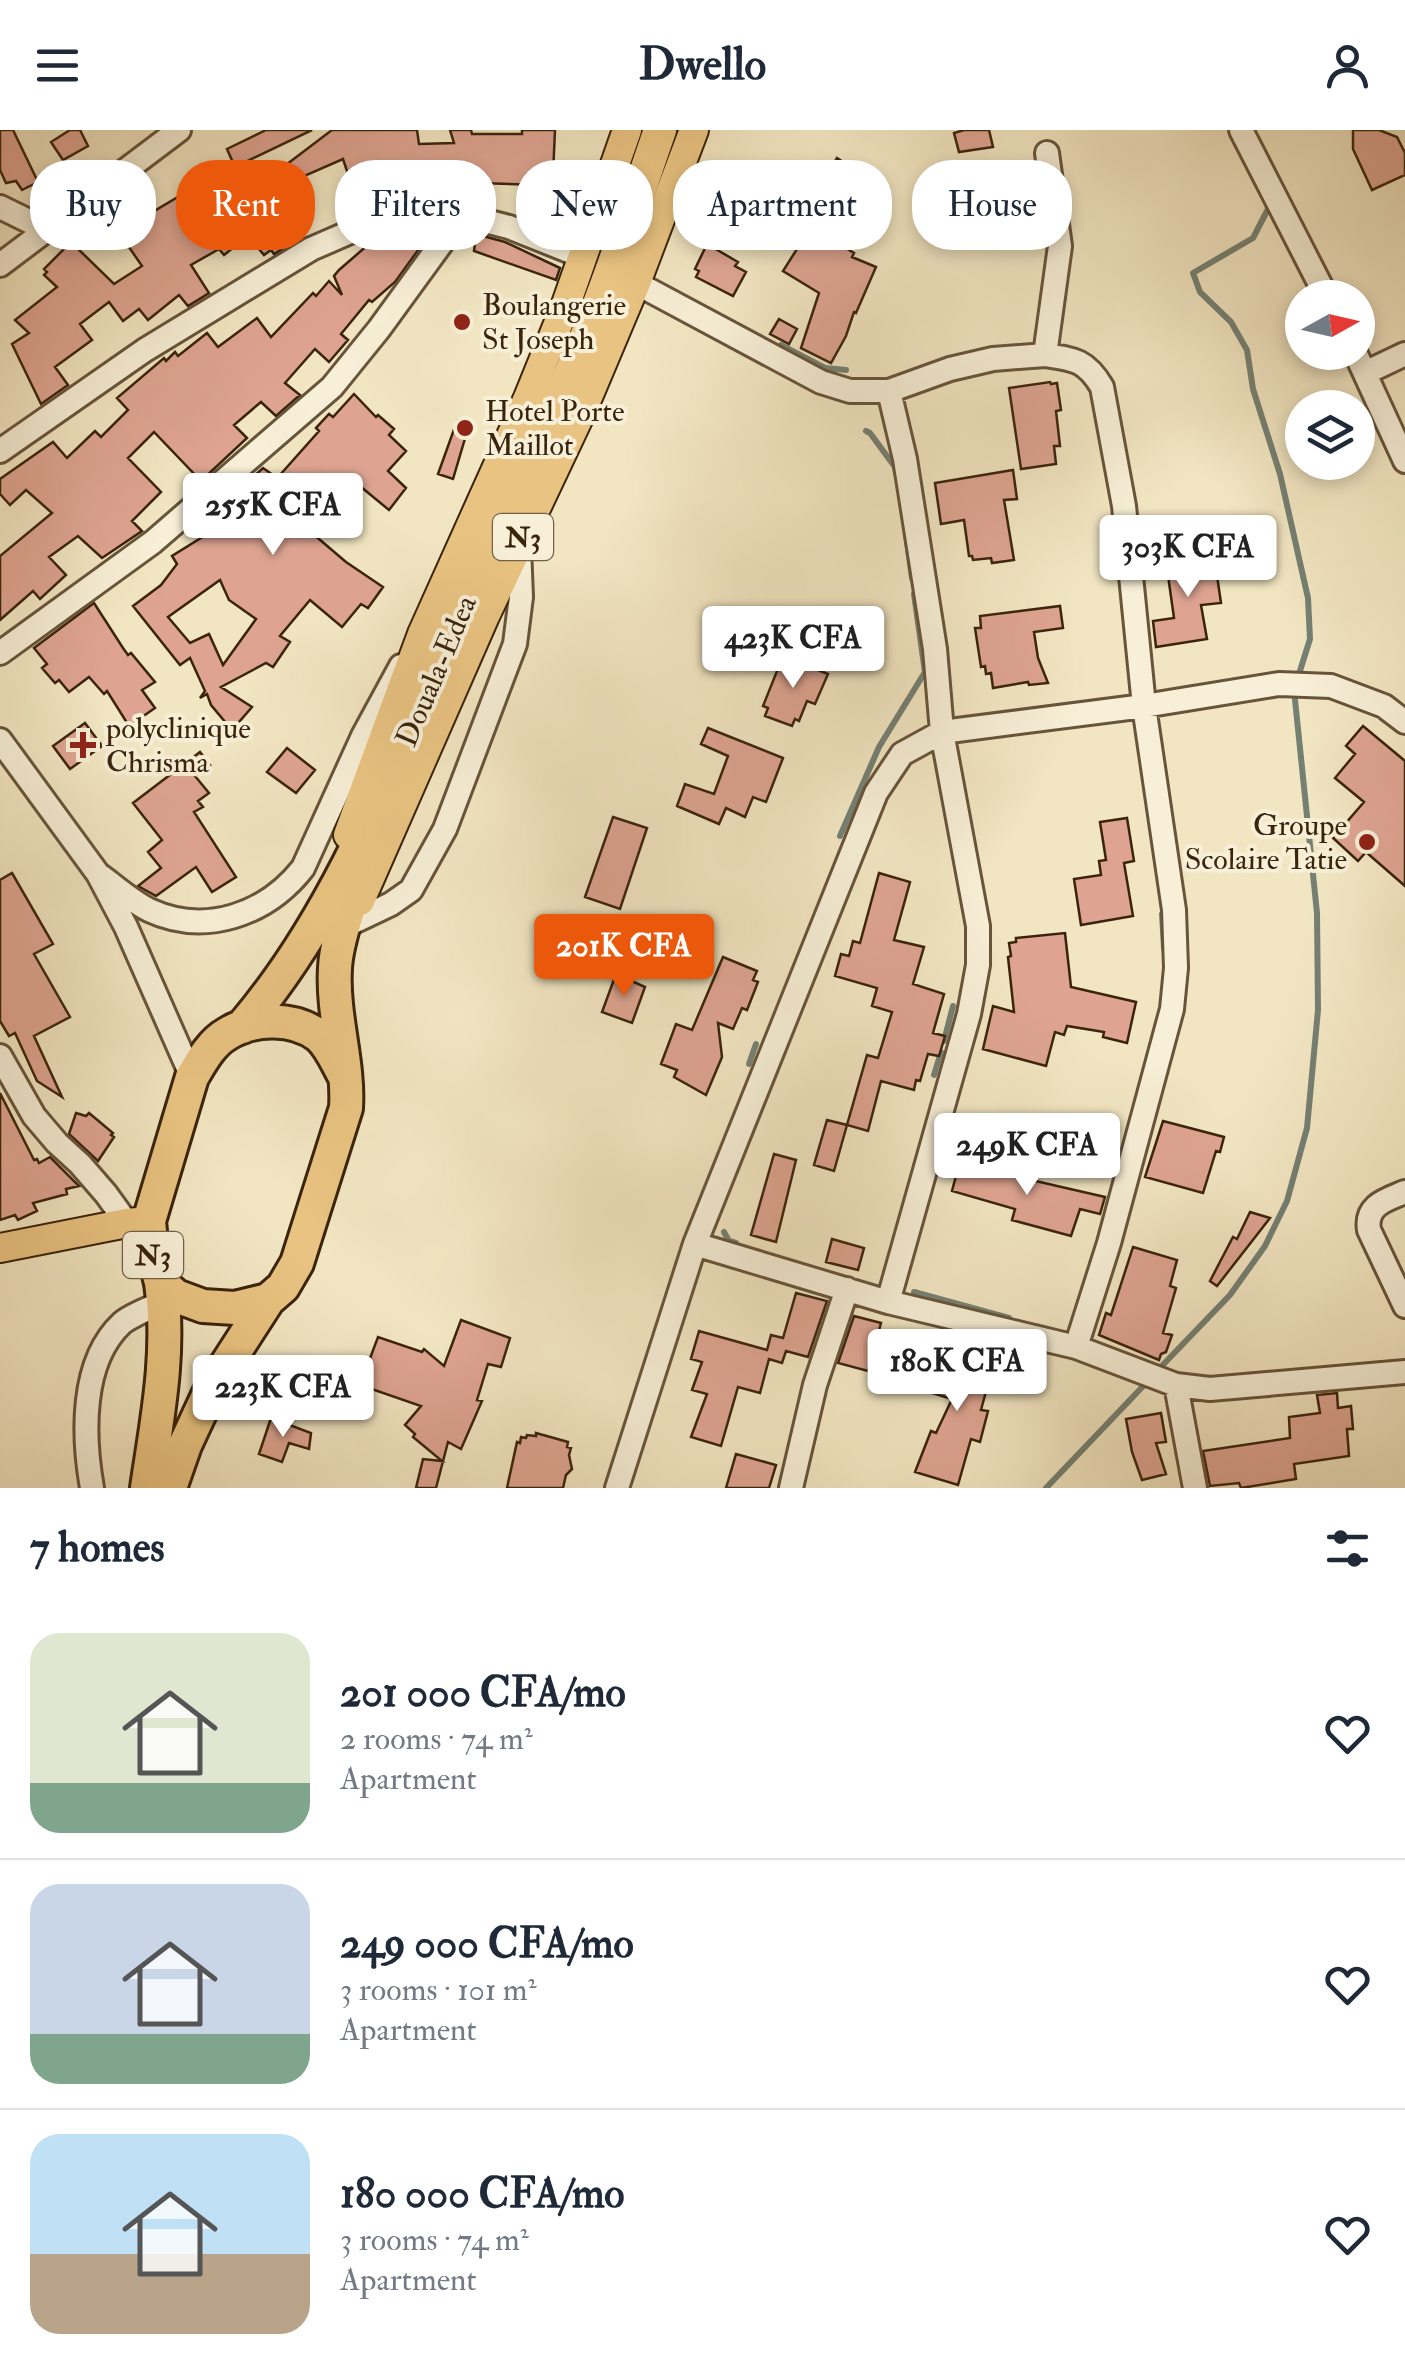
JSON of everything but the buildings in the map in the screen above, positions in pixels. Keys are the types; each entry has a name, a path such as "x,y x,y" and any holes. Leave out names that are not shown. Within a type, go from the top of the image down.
{"highway":[{"name":"Douala-Edea","path":"336,926 370,824 468,595 586,336 660,130"},
{"name":"N3","path":"336,926 346,1108 297,1264 268,1300 235,1308 203,1306 163,1293 151,1242 138,1222 192,1078 216,1043 242,1027 336,926"},
{"path":"242,1027 275,1020 317,1034 345,1077"},
{"path":"147,1488 164,1382 163,1293"},
{"path":"170,1488 212,1387 268,1300"}],"main road":[{"name":"N3","path":"336,926 422,634 528,398 584,257 627,130"},
{"name":"N3","path":"336,926 582,411 694,130"},
{"path":"0,1248 138,1222"}],"street":[{"path":"138,160 178,130"},
{"path":"1241,130 1317,280"},
{"path":"1045,356 1060,246 1046,153"},
{"path":"0,207 30,222"},
{"path":"496,224 584,257"},
{"path":"0,451 145,350 310,249 335,238"},
{"path":"0,265 30,241"},
{"path":"0,653 153,542 332,387 437,250"},
{"path":"636,283 820,382 850,392 889,391 950,369 993,359 1045,356 1073,359 1092,370 1102,387 1124,506 1144,706 1174,910 1176,968 1172,1009 1109,1243 1076,1347"},
{"path":"1375,360 1405,354"},
{"path":"1363,370 1405,461"},
{"path":"888,1302 969,1014 978,965 978,926 942,732 935,649 905,459 889,391"},
{"path":"336,926 391,904 411,890 446,829 514,644 521,597 519,544"},
{"path":"98,874 146,909 182,920 222,920 270,900 303,868 371,722 422,634"},
{"path":"617,1488 694,1244 876,792 902,754 942,732 1279,684 1331,686 1384,706 1405,722"},
{"path":"0,740 98,874 126,927 192,1078"},
{"path":"0,1056 34,1116 138,1222"},
{"path":"1405,1192 1375,1205 1367,1218 1368,1230 1405,1306"},
{"path":"694,1244 888,1302 1076,1347 1176,1385 1210,1388 1405,1372"},
{"path":"790,1488 815,1386 846,1289"},
{"path":"92,1488 86,1454 88,1398 102,1348 124,1321 163,1293"},
{"path":"1176,1385 1195,1488"}],"waterway":[{"path":"1157,1371 1230,1295 1265,1246 1287,1201 1307,1128 1318,1010 1317,913 1294,690 1310,639 1308,598 1280,474 1253,389 1247,350 1231,322 1200,292 1193,273 1253,238 1268,209 1267,200"},
{"path":"781,345 825,368 846,370"},
{"path":"866,431 896,473"},
{"path":"906,534 912,578"},
{"path":"840,836 879,747 925,672 914,594"},
{"path":"1162,914 1164,948"},
{"path":"944,1041 953,1006"},
{"path":"749,1064 756,1044"},
{"path":"934,1075 941,1052"},
{"path":"724,1232 729,1241 736,1243"},
{"path":"914,1292 1009,1318"},
{"path":"1046,1488 1149,1380"}],"place":[{"name":"Boulangerie St Joseph","path":"462,322"},
{"name":"Hotel Porte Maillot","path":"465,428"},
{"name":"polyclinique Chrisma","path":"83,745"},
{"name":"Groupe Scolaire Tatie","path":"1367,842"}]}
